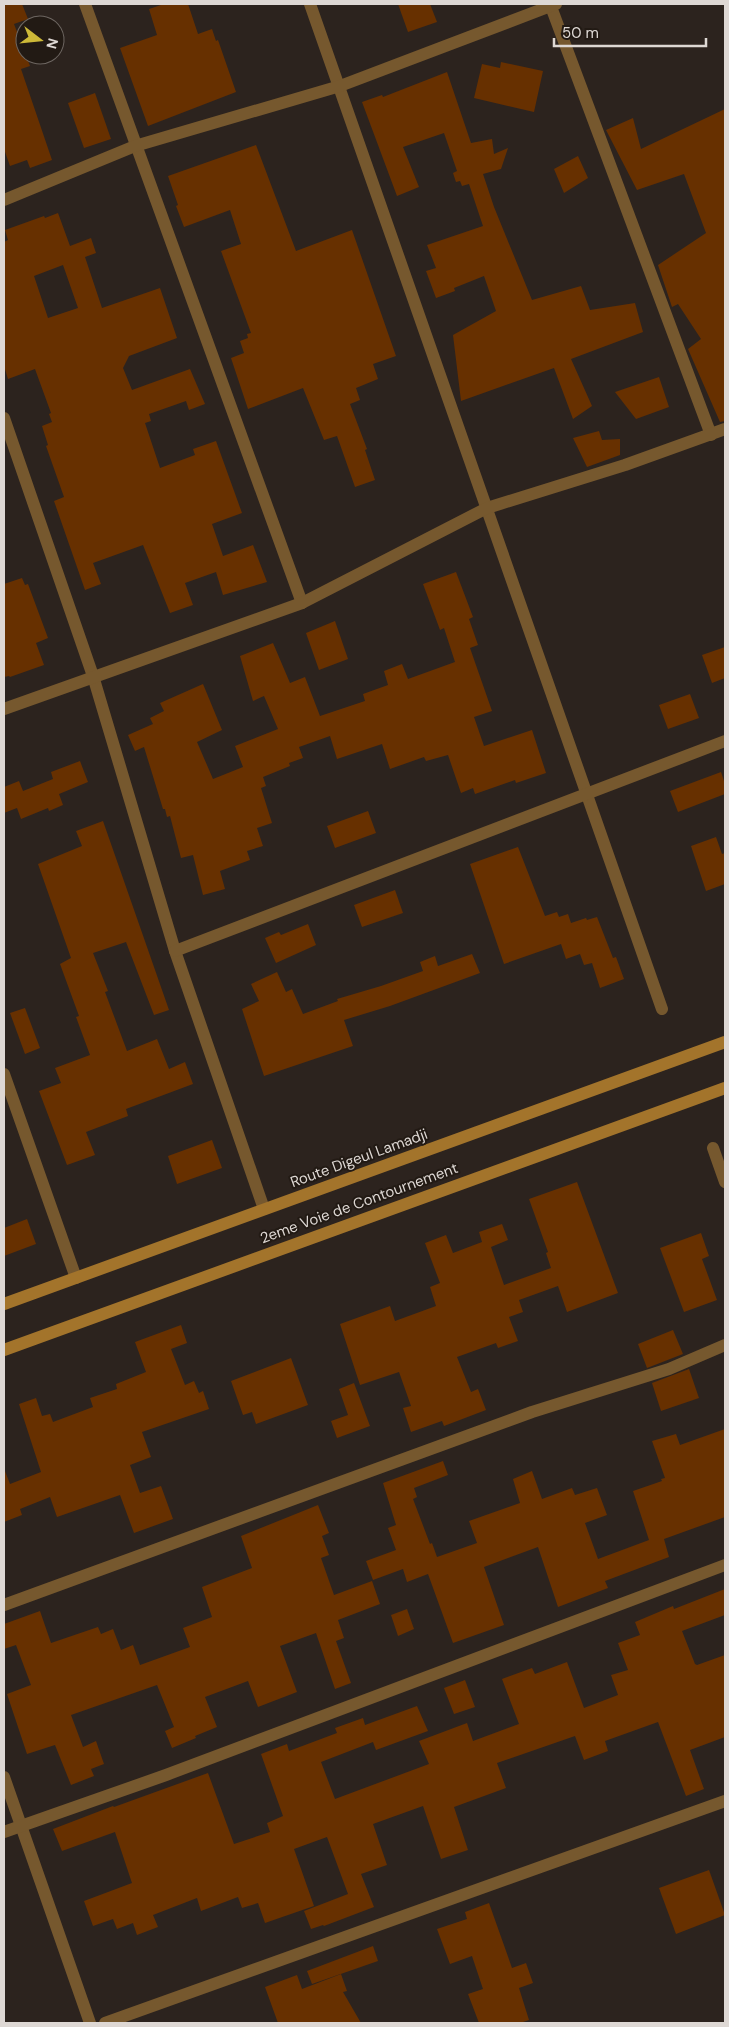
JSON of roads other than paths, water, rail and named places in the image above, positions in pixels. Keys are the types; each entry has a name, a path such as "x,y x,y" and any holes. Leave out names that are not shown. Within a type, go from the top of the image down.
{"main road":[{"name":"Route Digeul Lamadji","path":"4,1304 725,1042"},
{"name":"2eme Voie de Contournement","path":"4,1350 725,1088"}],"street":[{"path":"85,4 302,603"},
{"path":"310,4 662,1009"},
{"path":"4,200 135,146 340,86 552,5 711,435"},
{"path":"4,418 93,676 175,951 264,1209"},
{"path":"4,709 302,603 487,508 625,465 725,429"},
{"path":"175,951 725,741"},
{"path":"4,1074 76,1278"},
{"path":"713,1148 725,1182"},
{"path":"4,1605 532,1412 669,1370 725,1345"},
{"path":"4,1832 166,1775 725,1566"},
{"path":"4,1777 90,2023"},
{"path":"105,2023 725,1801"}]}
